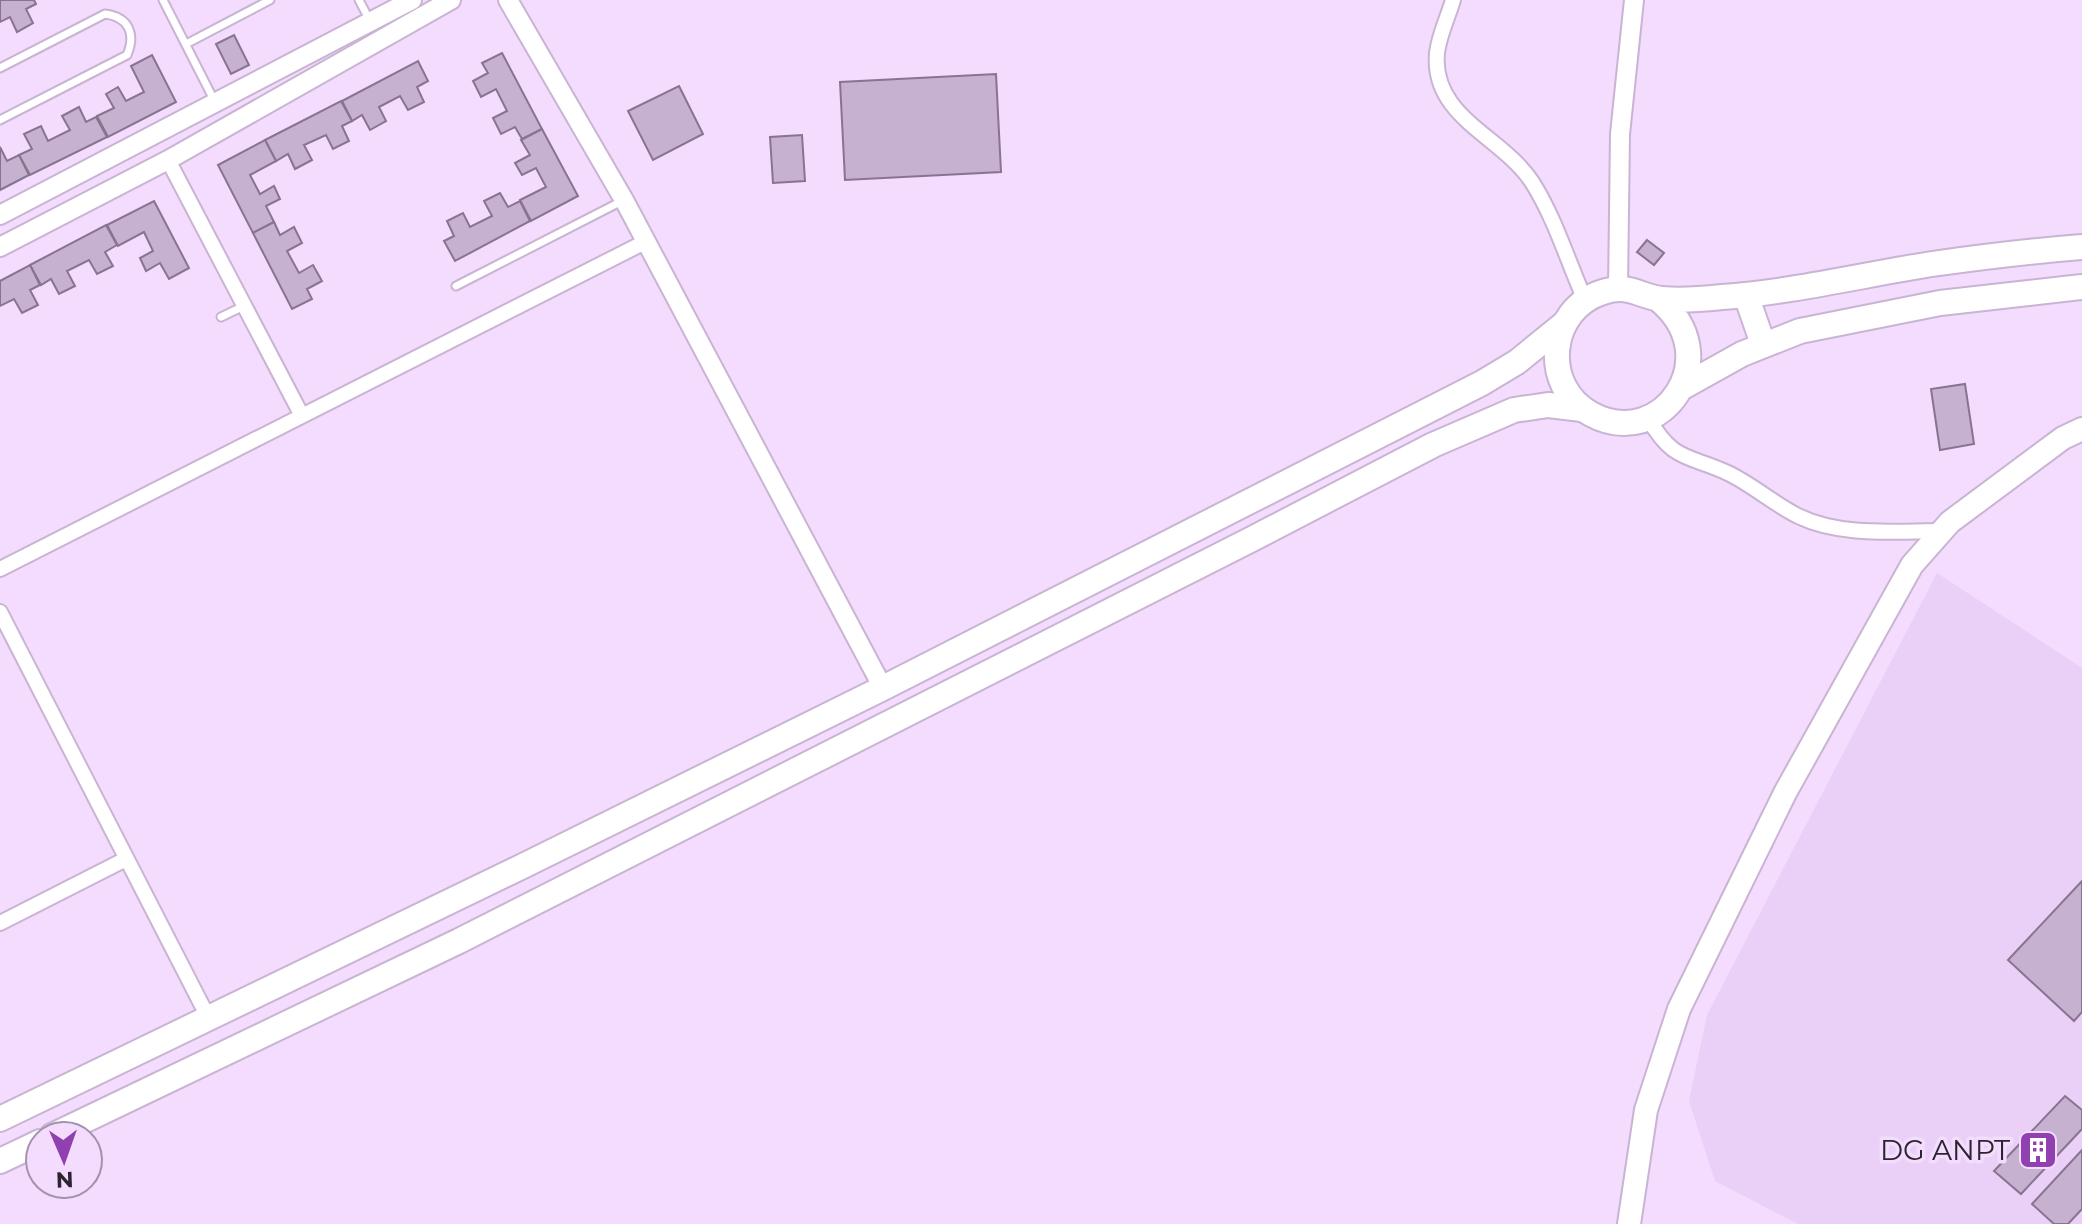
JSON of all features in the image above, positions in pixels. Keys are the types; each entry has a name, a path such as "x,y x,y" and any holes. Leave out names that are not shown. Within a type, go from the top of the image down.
{"main road":[{"path":"1658,299 1746,295 1930,264 2082,247"},
{"path":"1681,388 1763,344 1800,331 1940,303 2082,287"},
{"path":"0,1119 883,688 1482,383 1517,362 1565,323 1585,300 1618,289 1639,291 1658,299 1671,309 1681,323 1688,339 1689,364 1681,388 1672,401 1648,418 1634,422 1607,421 1582,409 1531,406 1498,416 1433,445 459,941 85,1120"},
{"path":"1746,295 1763,344"},
{"path":"1565,323 1557,340 1556,360 1560,378 1569,395 1582,409"},
{"path":"1482,383 1498,416"},
{"path":"1629,1224 1646,1110 1679,1009 1793,780 1912,565 1950,522 2050,448 2082,429"},
{"path":"0,1161 24,1150"}],"street":[{"path":"0,215 412,0"},
{"path":"0,247 168,160 451,0"},
{"path":"508,0 624,200 883,688"},
{"path":"1453,0 1437,53 1442,87 1459,115 1512,157 1531,181 1585,300"},
{"path":"1618,289 1620,134 1634,0"},
{"path":"168,160 301,414"},
{"path":"0,569 645,242"},
{"path":"1648,418 1660,438 1681,457 1727,473 1799,516 1839,528 1942,531"},
{"path":"0,612 209,1019"},
{"path":"0,923 126,859"}],"lane":[{"path":"163,0 216,104"},
{"path":"186,44 270,0"},
{"path":"359,0 371,23"},
{"path":"0,68 105,14 117,15 131,30 132,44 127,55 0,120"},
{"path":"456,286 624,200"},
{"path":"221,317 244,306"}],"shaded area":[{"path":"1937,573 2082,668 2082,1224 1798,1224 1715,1181 1689,1101 1707,1015"}],"building":[{"path":"0,0 34,0 36,4 26,9 33,23 17,32 10,17 0,22"},
{"path":"234,35 249,65 231,74 216,44"},
{"path":"502,53 542,129 522,139 515,127 501,134 493,118 507,111 496,89 481,97 473,81 488,73 482,63"},
{"path":"152,55 176,102 108,137 97,116 114,108 106,94 118,87 126,101 144,92 131,66"},
{"path":"418,61 428,81 417,87 424,102 408,110 400,96 379,107 386,121 370,130 362,115 352,121 342,101"},
{"path":"996,74 1001,172 845,180 840,82"},
{"path":"679,86 703,134 653,160 628,111"},
{"path":"341,101 352,121 342,126 349,141 333,149 326,135 304,145 312,160 295,169 288,154 276,161 265,140"},
{"path":"79,107 86,122 96,117 107,137 30,175 19,155 32,149 24,134 41,126 48,141 70,130 62,116"},
{"path":"542,129 578,196 531,221 520,200 546,187 536,168 522,175 515,163 530,155 521,140"},
{"path":"802,135 805,181 773,183 770,137"},
{"path":"265,140 276,161 250,175 260,194 274,186 280,199 266,206 274,222 253,233 218,165"},
{"path":"0,147 7,161 19,155 29,175 0,190"},
{"path":"500,193 508,207 520,201 530,221 455,261 444,241 454,236 447,221 463,213 470,227 492,216 484,201"},
{"path":"154,201 189,268 169,279 160,263 146,271 140,258 153,251 144,232 118,246 107,225"},
{"path":"274,222 280,235 294,227 302,243 287,251 299,273 313,265 322,281 307,289 312,299 292,309 253,233"},
{"path":"106,225 117,245 105,252 113,266 97,274 89,260 67,271 75,286 59,294 51,279 41,285 30,265"},
{"path":"1647,240 1664,253 1654,265 1637,252"},
{"path":"30,265 40,285 30,290 38,305 22,313 14,299 0,306 0,281"},
{"path":"1965,384 1974,444 1940,450 1931,389"},
{"path":"2082,881 2082,1012 2074,1021 2008,960"},
{"name":"DG ANPT","path":"2065,1096 2082,1110 2082,1129 2021,1194 1994,1171"},
{"path":"2082,1150 2082,1209 2068,1224 2054,1224 2032,1204"}],"place":[{"name":"DG ANPT","path":"2038,1150"}]}
